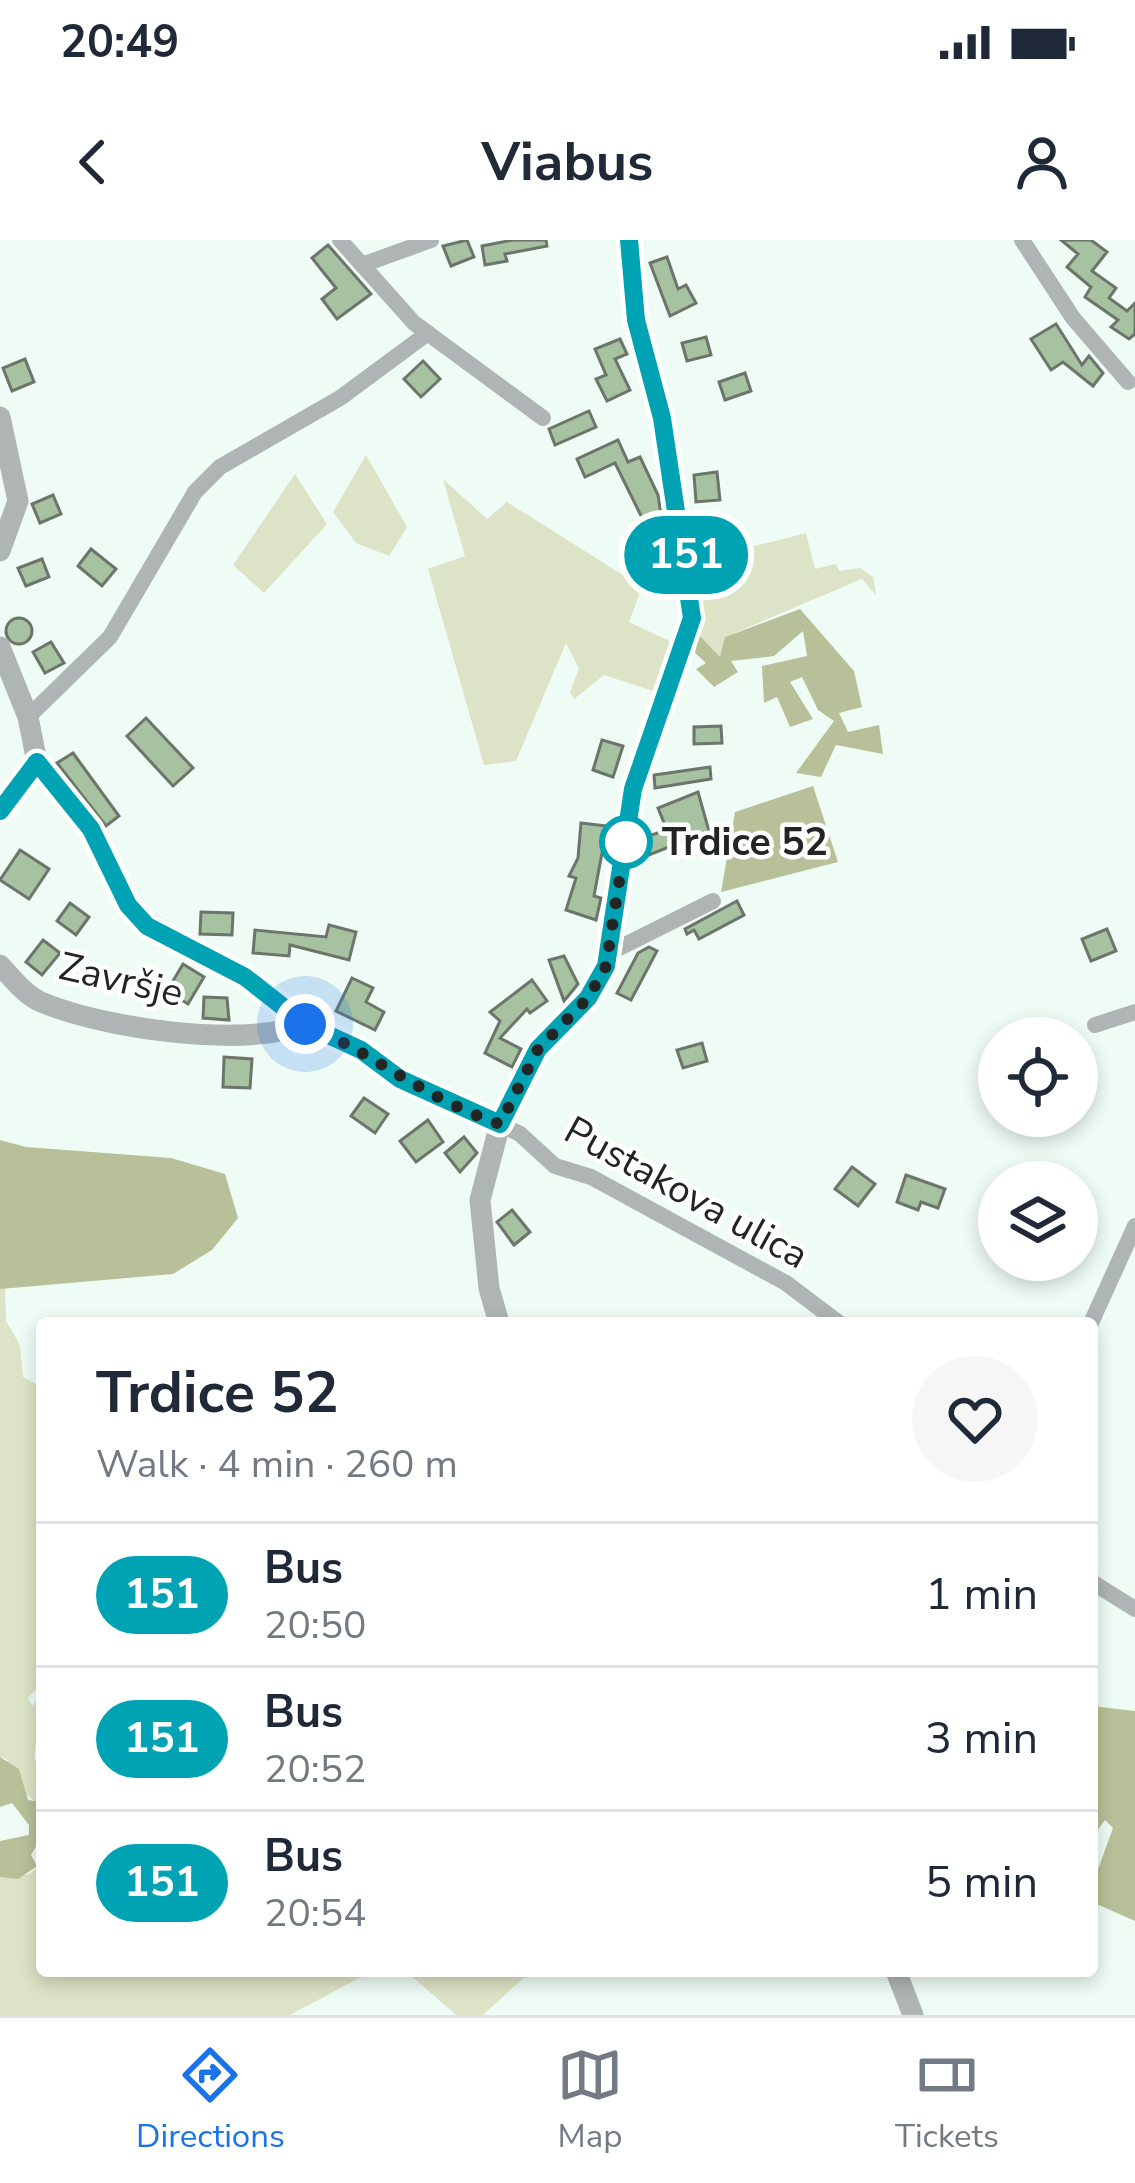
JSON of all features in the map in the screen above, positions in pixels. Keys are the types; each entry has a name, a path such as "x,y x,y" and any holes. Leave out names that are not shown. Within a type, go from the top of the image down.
{"street":[{"path":"340,240 428,333 543,418"},
{"path":"362,265 430,240"},
{"path":"498,1317 489,1288 480,1200 500,1124 538,1049 588,998 611,952 633,789 692,618 662,418 636,320 629,240"},
{"path":"1022,240 1073,318 1127,382"},
{"path":"28,717 110,637 195,492 220,466 340,398 428,333"},
{"path":"0,417 18,501 0,551"},
{"path":"0,647 28,717 37,762 91,829 136,916 245,977 305,1024 361,1050 417,1088 500,1124"},
{"path":"0,811 37,762"},
{"path":"611,952 713,901"},
{"name":"Završje","path":"0,965 40,1001 172,1030 243,1036 281,1033 305,1024"},
{"path":"1098,1024 1135,1012"},
{"name":"Pustakova ulica","path":"500,1124 520,1133 555,1166 591,1177 643,1210 786,1282 830,1317"},
{"path":"1094,1317 1135,1226"},
{"path":"1098,1586 1135,1609"},
{"path":"898,1977 913,2015"}],"green space":[{"path":"366,455 407,527 389,556 356,543 333,512"},
{"path":"295,474 327,524 264,593 233,565"},
{"path":"443,479 487,519 507,502 642,587 629,622 676,644 656,692 604,675 574,699 570,692 579,669 566,643 516,761 484,765 428,569 465,556"},
{"path":"806,533 815,569 836,564 839,571 860,568 873,577 876,595 862,579 725,637 721,658 698,634 689,542 714,536 719,555"},
{"path":"800,609 854,671 862,707 839,713 848,732 879,725 883,754 836,745 821,777 796,773 834,721 818,710 802,677 790,682 813,719 790,727 777,697 764,703 762,666 807,656 803,631 774,656 731,661 738,672 714,687 696,669 706,663 695,653 698,634 720,657 725,637"},
{"path":"813,786 838,862 721,892 735,812"},
{"path":"0,1140 26,1147 171,1158 225,1174 238,1218 212,1250 173,1274 0,1289"},
{"path":"5,1288 6,1321 20,1345 23,1377 36,1384 36,1689 28,1698 32,1706 36,1701 36,1802 21,1789 7,1759 0,1757 0,1289"},
{"path":"1098,1707 1135,1711 1135,1921 1098,1905 1098,1869 1113,1828 1105,1820 1098,1830"},
{"path":"0,1757 19,1769 28,1800 36,1801 36,1846 31,1855 36,1867 18,1879 0,1877 0,1841 29,1835 29,1825 12,1803 0,1807"},
{"path":"36,1869 36,1977 361,1977 290,2015 0,2015 0,1877"},
{"path":"413,1977 524,1977 483,2015 456,2015"}],"building":[{"path":"467,240 474,257 451,266 443,246"},
{"path":"546,240 547,246 505,254 507,261 485,265 482,246"},
{"path":"1061,240 1091,240 1107,252 1092,271 1116,288 1109,298 1127,311 1135,303 1135,334 1129,339 1111,327 1118,320 1085,297 1091,287 1067,267 1078,254"},
{"path":"328,245 371,294 337,319 322,299 336,288 312,258"},
{"path":"667,257 678,289 686,285 696,303 670,316 650,263"},
{"path":"1056,324 1082,365 1089,356 1103,373 1093,386 1063,362 1051,370 1031,339"},
{"path":"706,337 711,355 687,361 682,343"},
{"path":"620,339 627,354 615,359 630,390 607,401 596,379 606,375 595,349"},
{"path":"25,359 34,382 12,391 3,368"},
{"path":"423,361 440,379 421,397 404,379"},
{"path":"745,373 751,391 725,400 719,382"},
{"path":"589,411 596,427 555,445 549,429"},
{"path":"618,440 628,462 640,457 658,495 663,528 650,534 615,463 585,477 577,459"},
{"path":"717,472 720,500 696,502 694,475"},
{"path":"53,495 61,514 40,523 32,504"},
{"path":"91,549 116,569 102,586 78,566"},
{"path":"42,559 49,577 26,586 18,568"},
{"path":"19,618 32,631 19,644 6,631"},
{"path":"51,642 64,663 45,673 33,652"},
{"path":"146,718 193,768 173,786 127,736"},
{"path":"721,726 722,743 694,744 694,727"},
{"path":"602,740 623,746 613,777 593,770"},
{"path":"73,753 119,816 106,826 57,763"},
{"path":"710,767 711,779 655,788 654,775"},
{"path":"698,792 709,831 649,855 645,837 667,830 658,808"},
{"path":"581,823 607,826 594,896 601,898 596,920 566,910 576,878 569,876 578,858"},
{"path":"20,850 49,869 29,899 0,880"},
{"path":"737,901 744,915 699,939 694,930 687,934 685,929"},
{"path":"70,903 89,917 76,935 57,921"},
{"path":"201,912 233,913 232,935 200,934"},
{"path":"329,925 356,932 349,960 290,945 289,956 253,953 255,930 326,937"},
{"path":"1107,929 1116,951 1091,961 1082,939"},
{"path":"43,940 60,953 42,975 26,962"},
{"path":"649,947 657,951 631,1000 617,993 638,953"},
{"path":"564,956 578,984 564,1001 549,960"},
{"path":"183,964 204,977 188,1004 167,991"},
{"path":"352,978 373,988 366,1002 384,1012 375,1030 336,1011"},
{"path":"532,980 547,1001 530,1013 527,1009 500,1038 521,1049 512,1067 485,1053 500,1021 490,1012"},
{"path":"204,997 227,998 229,1020 203,1018"},
{"path":"702,1043 707,1061 683,1068 677,1050"},
{"path":"224,1057 252,1059 250,1088 223,1087"},
{"path":"364,1098 388,1114 375,1133 351,1116"},
{"path":"428,1120 443,1142 416,1162 400,1141"},
{"path":"464,1137 477,1153 460,1172 445,1153"},
{"path":"852,1167 875,1184 858,1206 835,1189"},
{"path":"906,1175 945,1189 938,1208 921,1202 918,1210 897,1202"},
{"path":"512,1210 530,1232 514,1245 497,1222"}],"bus line":[{"name":"151","path":"0,811 37,762 91,829 121,893 147,926 245,977 305,1024 361,1050 400,1079 500,1124 538,1049 588,998 606,966 633,789 692,618 662,418 636,320 629,240"}],"place":[{"name":"Trdice 52","path":"626,842"}],"route":[{"path":"305,1024 361,1050 417,1088 500,1124 538,1049 588,998 606,966 628,823 626,842"}]}
